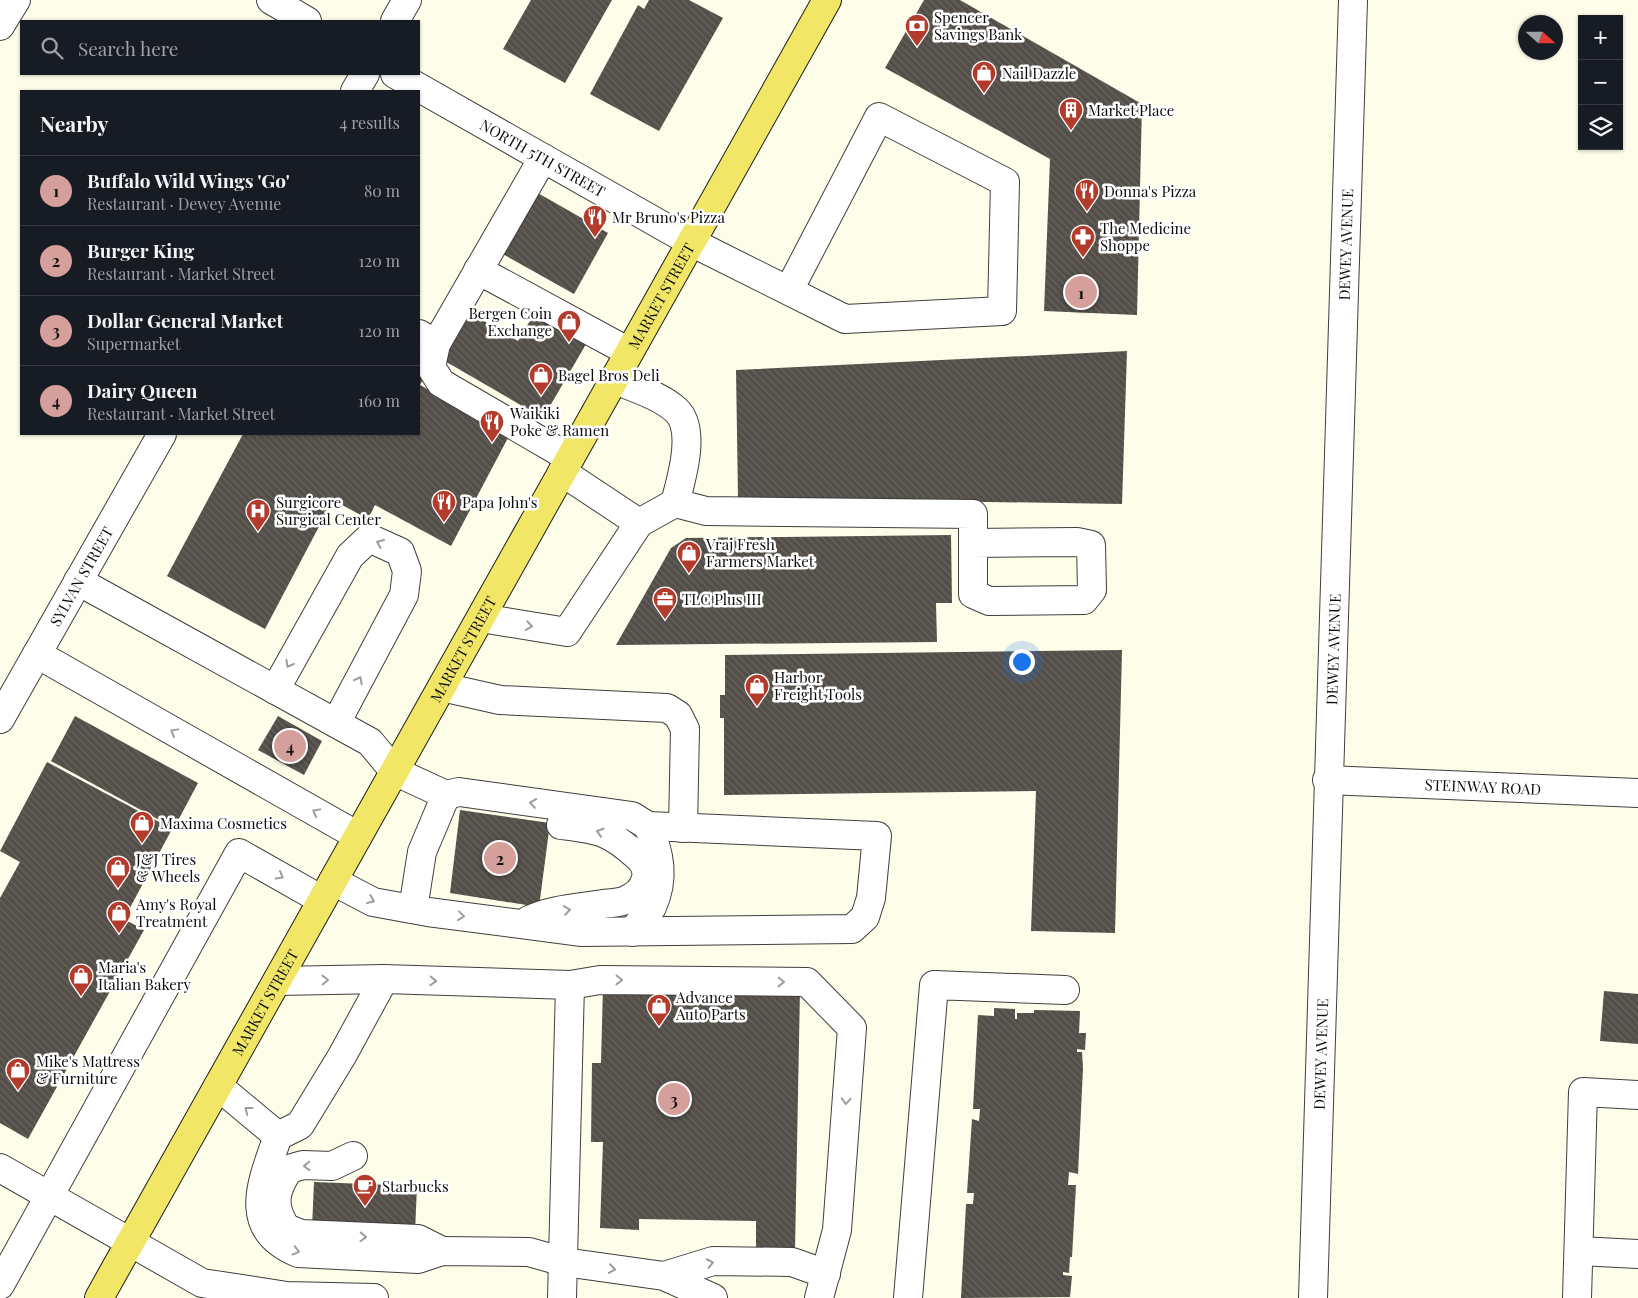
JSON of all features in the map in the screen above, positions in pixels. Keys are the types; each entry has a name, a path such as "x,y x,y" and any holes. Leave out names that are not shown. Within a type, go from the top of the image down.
{"main road":[{"name":"MARKET STREET","path":"99,1298 827,0"}],"street":[{"path":"0,26 16,0"},
{"path":"271,0 305,20"},
{"path":"396,20 407,0"},
{"name":"DEWEY AVENUE","path":"1313,1298 1327,780 1353,0"},
{"path":"356,90 364,75"},
{"name":"NORTH 5TH STREET","path":"397,75 691,242 845,319 1002,311 1005,182 879,117 788,290"},
{"path":"543,158 478,270 427,339 431,367 441,383 566,465 639,523"},
{"path":"478,270 629,352"},
{"path":"614,379 658,398 677,410 685,424 686,464 675,503"},
{"name":"SYLVAN STREET","path":"0,719 161,435"},
{"path":"480,618 567,632 639,523 675,503 706,511 973,514 973,543"},
{"path":"275,690 350,556 368,538 400,552 407,571 404,595 336,723"},
{"path":"78,581 370,742 394,771 444,801 594,829 615,836 640,858 646,870 646,880 641,892 625,901 542,914 521,924"},
{"path":"37,654 358,836"},
{"path":"442,687 500,700 666,708 678,715 684,729 683,828"},
{"name":"STEINWAY ROAD","path":"1327,780 1638,793"},
{"path":"0,1285 239,853 327,891 373,902 413,909 582,932 852,929 865,917 871,898 877,836 648,826 632,816 459,792 444,801 422,852 413,909"},
{"path":"632,932 651,907 661,876 658,849 648,826"},
{"path":"277,981 384,979 570,986 600,980 807,982 852,1028 837,1230 823,1286 792,1262 714,1261 664,1276"},
{"path":"384,979 342,1056 289,1130 267,1168 260,1192 260,1200 261,1216 268,1234 282,1247 298,1253 418,1259 442,1251 529,1252 564,1262 664,1276 713,1298"},
{"path":"908,1298 934,985 1065,990"},
{"path":"562,1298 570,986"},
{"path":"218,1086 289,1130"},
{"path":"1577,1298 1584,1092 1638,1095"},
{"path":"353,1156 332,1166 302,1165 289,1168 277,1187 276,1205 286,1228 301,1234 418,1239 442,1251"},
{"path":"0,1168 202,1283 287,1297 374,1298"},
{"path":"1579,1251 1638,1254"}],"building":[{"path":"531,0 612,0 565,83 503,49"},
{"path":"649,0 689,0 723,18 659,131 590,94 638,5 644,9"},
{"name":"Market Place","path":"924,0 960,0 1142,104 1137,315 1044,311 1050,159 885,68"},
{"path":"536,192 608,233 574,294 501,253"},
{"path":"537,309 589,339 543,418 443,360 470,313 518,341"},
{"path":"1127,351 1122,504 738,498 736,370"},
{"path":"420,364 429,369 420,385"},
{"path":"420,385 510,434 451,546 375,505 368,519 333,500 265,629 167,576 242,435 420,435"},
{"path":"951,535 952,603 936,603 937,642 616,645 671,548 686,538"},
{"path":"1122,650 1115,933 1031,931 1036,791 724,795 724,718 720,718 720,695 725,695 725,655"},
{"path":"75,716 198,783 174,828 51,761"},
{"path":"278,716 322,741 304,775 258,750"},
{"path":"47,762 172,829 124,919 144,930 28,1139 0,1123 0,898 20,862 0,851"},
{"path":"460,810 550,823 539,907 450,893"},
{"path":"603,987 800,990 795,1250 756,1272 756,1221 639,1219 639,1230 600,1228 603,1142 591,1142 592,1063 601,1063"},
{"path":"1604,991 1638,994 1638,1044 1600,1041"},
{"path":"994,1008 1015,1009 1015,1019 1017,1019 1017,1013 1034,1013 1034,1010 1080,1011 1079,1033 1086,1033 1085,1050 1077,1049 1077,1052 1082,1052 1083,1068 1078,1174 1069,1172 1068,1185 1076,1185 1072,1257 1070,1257 1069,1273 1063,1272 1063,1275 1072,1276 1070,1297 961,1298 966,1204 973,1204 974,1193 967,1193 972,1119 979,1121 980,1109 973,1109 978,1015 994,1016"},
{"name":"Starbucks","path":"314,1182 417,1186 415,1232 312,1228"}],"place":[{"name":"Spencer Savings Bank","path":"917,47"},
{"name":"Nail Dazzle","path":"984,94"},
{"name":"Market Place","path":"1071,131"},
{"name":"Donna's Pizza","path":"1087,212"},
{"name":"Mr Bruno's Pizza","path":"595,238"},
{"name":"The Medicine Shoppe","path":"1083,258"},
{"name":"Buffalo Wild Wings 'Go'","path":"1081,292"},
{"name":"Bergen Coin Exchange","path":"569,343"},
{"name":"Bagel Bros Deli","path":"541,396"},
{"name":"Waikiki Poke & Ramen","path":"492,443"},
{"name":"Papa John's","path":"444,523"},
{"name":"Surgicore Surgical Center","path":"258,532"},
{"name":"Vraj Fresh Farmers Market","path":"689,574"},
{"name":"TLC Plus III","path":"665,620"},
{"name":"Harbor Freight Tools","path":"757,707"},
{"name":"Dairy Queen","path":"290,746"},
{"name":"Maxima Cosmetics","path":"142,844"},
{"name":"Burger King","path":"500,858"},
{"name":"J&J Tires & Wheels","path":"118,889"},
{"name":"Amy's Royal Treatment","path":"119,934"},
{"name":"Maria's Italian Bakery","path":"81,997"},
{"name":"Advance Auto Parts","path":"659,1027"},
{"name":"Mike's Mattress & Furniture","path":"18,1091"},
{"name":"Dollar General Market","path":"674,1099"},
{"name":"Starbucks","path":"365,1207"}]}
